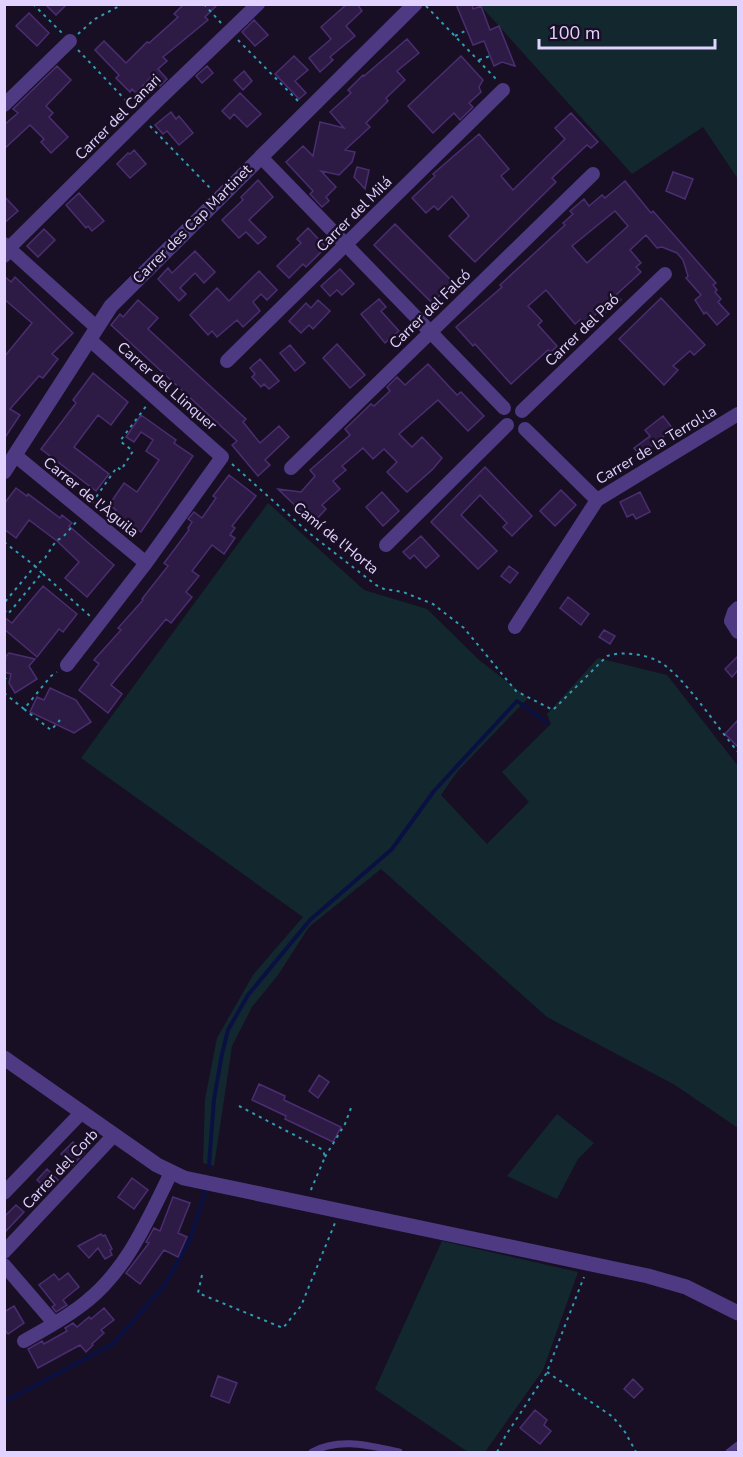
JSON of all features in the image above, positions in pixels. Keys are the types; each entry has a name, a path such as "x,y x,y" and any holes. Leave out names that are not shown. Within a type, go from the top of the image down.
{"street":[{"name":"Carrer del Canari","path":"6,250 258,4"},
{"name":"Carrer des Cap Martinet","path":"4,472 93,333 124,292 415,4"},
{"path":"4,105 70,41"},
{"name":"Carrer del Milá","path":"227,361 503,90"},
{"path":"261,157 504,408"},
{"name":"Carrer del Falcó","path":"291,468 593,174"},
{"name":"Carrer del Llinquer","path":"6,250 93,333 154,396 222,457"},
{"name":"Carrer del Paó","path":"522,411 571,369 664,274"},
{"path":"504,408 516,406 522,411 527,423 525,429"},
{"path":"504,408 502,418 507,425 519,431 525,429"},
{"name":"Carrer de la Terrol·la","path":"514,627 597,500 738,414"},
{"path":"386,544 507,425"},
{"path":"525,429 597,500"},
{"name":"Carrer de l'Àguila","path":"16,456 146,563"},
{"path":"67,665 146,563 222,457"},
{"path":"738,608 731,621 738,633"},
{"path":"4,1058 171,1173 197,1182 308,1203 648,1276 686,1287 738,1313"},
{"path":"4,1193 82,1112"},
{"name":"Carrer del Corb","path":"4,1252 114,1135"},
{"path":"24,1341 87,1301 113,1276 139,1238 171,1173"},
{"path":"4,1265 54,1323"}],"lane":[{"path":"312,1452 321,1447 350,1443 399,1452"},
{"path":"729,1452 738,1445"}],"path":[{"path":"33,4 219,197"},
{"path":"111,4 115,9"},
{"path":"70,41 95,19 123,4"},
{"path":"204,4 307,111"},
{"path":"425,4 495,77 503,90"},
{"path":"455,36 467,30"},
{"path":"479,60 490,56"},
{"path":"4,603 35,566 45,558 56,541 63,537 98,497 117,467 121,470 133,451 120,441 154,396"},
{"name":"Camí de l'Horta","path":"222,457 309,533 376,585 384,589 404,592 433,604 465,628 516,691 553,711 607,656 614,654 645,656 668,668 690,691 738,752"},
{"path":"4,542 35,566 99,624"},
{"path":"4,610 8,614 42,573"},
{"path":"24,708 51,676 67,665"},
{"path":"4,680 8,676"},
{"path":"4,693 51,730 60,720"},
{"path":"239,1106 323,1150 325,1157"},
{"path":"308,1203 310,1192 325,1157 345,1124 351,1107"},
{"path":"202,1275 198,1293 283,1328 301,1306 340,1211"},
{"path":"497,1452 547,1372 589,1263"},
{"path":"547,1372 613,1418 625,1432 636,1452"}],"green space":[{"path":"480,5 738,5 738,179 703,127 632,174"},
{"path":"268,503 364,590 427,609 479,660 528,698 457,772 441,795 487,844 529,802 502,772 551,724 547,714 598,658 667,675 738,766 738,1128 675,1085 547,1017 381,869 309,927 278,975 252,1007 232,1046 214,1166 203,1163 205,1099 217,1038 253,975 303,917 81,758"},
{"path":"557,1114 594,1143 578,1159 557,1199 507,1176"},
{"path":"442,1241 578,1272 543,1370 485,1452 468,1452 375,1389"}],"building":[{"path":"45,4 67,4 56,15"},
{"path":"184,4 218,4 205,17 208,20 163,57 167,61 158,69 167,79 160,86 151,77 136,93 132,89 130,92 116,78 119,75 95,50 104,41 126,63 147,42 149,43 178,17 174,14"},
{"path":"347,4 357,4 362,11 346,26 355,36 330,57 333,60 320,72 309,58 331,39 321,27"},
{"path":"456,4 472,4 473,9 481,6 490,30 499,26 515,66 502,62 494,66 484,41 473,45"},
{"path":"29,13 49,33 37,46 16,26"},
{"path":"254,20 268,35 255,46 242,32"},
{"path":"407,39 419,53 397,71 405,80 386,98 388,101 366,123 370,127 345,150 355,152 352,162 339,175 321,171 336,187 326,197 329,201 322,207 310,194 313,191 286,162 303,146 313,156 320,122 344,128 330,112 351,93 348,90 363,75"},
{"path":"294,56 308,70 295,81 306,93 299,99 275,74"},
{"path":"461,56 483,80 479,87 481,92 469,103 473,107 460,120 454,113 433,133 408,106"},
{"path":"57,66 71,80 46,106 53,113 49,117 68,137 51,153 41,142 44,139 30,125 4,149 4,125 18,113 13,109"},
{"path":"207,66 213,73 202,83 196,76"},
{"path":"244,71 252,81 243,90 234,80"},
{"path":"240,93 261,114 247,127 234,114 230,119 222,111"},
{"path":"171,112 176,119 179,116 193,133 179,145 167,131 163,134 155,125"},
{"path":"571,113 598,142 591,148 587,145 552,178 556,182 475,262 449,236 469,216 452,196 438,210 434,206 426,213 412,198 435,176 433,174 479,134 509,169 501,176 513,190 565,139 555,128"},
{"path":"134,150 146,164 130,178 117,164"},
{"path":"357,167 369,170 365,189 354,177"},
{"path":"673,172 693,179 685,199 666,191"},
{"path":"258,180 273,197 249,220 266,237 258,244 246,232 239,238 222,220 243,200 241,197"},
{"path":"625,181 651,213 653,211 716,283 713,285 717,290 715,292 721,299 718,302 729,314 717,325 706,312 704,314 695,300 701,295 686,278 688,276 683,260 677,253 662,247 657,248 646,235 630,250 641,263 636,267 641,272 616,295 621,300 606,312 603,308 585,324 580,320 575,324 546,290 528,306 542,321 538,325 557,346 551,352 548,350 511,384 475,344 473,346 456,327 502,287 500,285 565,225 563,223 573,214 570,211 584,199 589,206 602,195 605,198","holes":["615,211 628,226 587,263 572,246"]},
{"path":"79,193 104,221 92,231 88,226 86,228 66,205"},
{"path":"4,196 18,211 4,223"},
{"path":"395,224 453,282 432,303 374,245"},
{"path":"308,228 326,247 306,267 303,264 289,278 277,266 301,243 297,239"},
{"path":"44,229 55,240 38,257 27,246"},
{"path":"195,251 215,272 204,283 195,273 180,288 186,294 179,301 158,279 168,268 172,273"},
{"path":"340,269 354,284 342,295 337,290 330,296 321,286"},
{"path":"259,271 277,290 267,300 261,294 253,302 260,311 243,327 237,320 217,337 212,331 208,335 190,315 217,288 229,301"},
{"path":"4,276 11,282 15,277 73,333 52,354 58,359 43,378 39,376 10,409 20,415 4,439 4,357 32,323 4,299"},
{"path":"661,298 705,345 694,355 690,351 673,366 678,370 664,385 619,339"},
{"path":"379,299 386,307 381,311 399,331 385,343 361,314"},
{"path":"138,300 158,318 148,329 246,419 243,422 260,443 279,426 289,437 265,460 270,465 258,476 232,445 237,441 111,325 120,314 123,317"},
{"path":"318,300 330,311 313,329 309,325 301,333 289,321 306,303 311,308"},
{"path":"337,344 365,375 350,388 323,358"},
{"path":"290,345 305,363 295,371 280,353"},
{"path":"260,359 279,381 269,389 264,384 261,387 252,377 255,374 250,368"},
{"path":"428,364 457,395 461,392 484,416 468,431 438,400 399,434 412,447 422,437 442,458 433,469 407,492 387,472 397,462 384,449 373,459 363,448 342,466 346,470 333,481 340,489 322,505 326,509 313,523 278,489 301,492 315,476 310,470 350,435 345,429 371,404 374,406 390,391 387,387 397,377 405,385"},
{"path":"93,373 128,402 111,425 98,415 74,447 109,474 96,491 41,449 76,403 73,400"},
{"path":"141,415 176,440 174,443 193,456 141,532 114,513 116,510 109,505 124,483 137,492 159,460 146,451 153,440 141,432 134,442 126,437"},
{"path":"663,416 673,429 640,455 634,448 650,436 645,430"},
{"path":"485,467 532,516 512,536 503,527 507,523 480,495 461,515 497,551 478,569 431,522"},
{"path":"229,475 256,496 232,526 235,528 230,535 235,538 224,554 212,545 192,571 199,576 186,592 192,597 171,623 166,619 111,685 122,694 108,713 79,690 99,664 94,660 121,630 118,628 143,600 168,566 164,563 189,530 192,522 188,519 194,512 202,518 216,498 213,496"},
{"path":"16,488 27,496 28,494 60,518 62,515 72,523 69,526 114,565 87,597 65,578 79,562 57,541 29,520 16,538 4,529 4,504"},
{"path":"561,490 576,505 555,526 540,511"},
{"path":"382,492 399,511 383,526 366,507"},
{"path":"640,492 650,512 636,519 633,514 627,517 620,502"},
{"path":"421,536 439,556 426,568 414,555 410,559 403,552"},
{"path":"509,566 518,573 510,583 501,576"},
{"path":"43,586 77,614 63,632 59,629 37,657 4,629 4,617 12,623"},
{"path":"568,597 589,614 581,625 560,608"},
{"path":"604,630 615,636 610,644 599,637"},
{"path":"9,653 35,659 29,666 37,679 15,693 9,683 11,674 4,672 6,656"},
{"path":"738,656 738,670 732,677 725,669"},
{"path":"50,688 76,700 91,722 74,733 30,712 37,697 44,700"},
{"path":"738,720 738,747 725,734"},
{"path":"319,1075 329,1082 318,1098 309,1091"},
{"path":"259,1084 285,1096 284,1100 341,1127 333,1142 252,1100"},
{"path":"73,1142 84,1153 73,1165 61,1154"},
{"path":"47,1169 58,1180 48,1190 37,1180"},
{"path":"132,1178 148,1190 134,1209 118,1197"},
{"path":"173,1197 190,1203 178,1233 187,1237 178,1257 164,1250 140,1284 126,1273 149,1243 146,1242 154,1228 160,1231"},
{"path":"16,1205 24,1212 4,1233 4,1217"},
{"path":"101,1234 105,1235 112,1249 110,1250 112,1255 105,1259 98,1248 89,1258 78,1246"},
{"path":"68,1273 79,1287 63,1300 67,1305 56,1312 52,1307 55,1305 39,1285 54,1274 59,1280"},
{"path":"14,1306 24,1323 8,1334 4,1329 4,1312"},
{"path":"104,1308 114,1320 101,1330 104,1333 86,1352 80,1345 38,1368 28,1349 42,1341 44,1344 67,1331 65,1328 73,1323 77,1327"},
{"path":"218,1376 237,1383 229,1403 211,1396"},
{"path":"633,1379 643,1389 634,1398 624,1389"},
{"path":"535,1410 547,1420 544,1425 551,1431 540,1444 520,1428"}],"waterway":[{"path":"209,1165 214,1099 222,1054 228,1030 248,995 310,920 392,849 434,791 517,701 546,722"},
{"path":"4,1402 113,1344 164,1286 190,1240 205,1192"}]}
